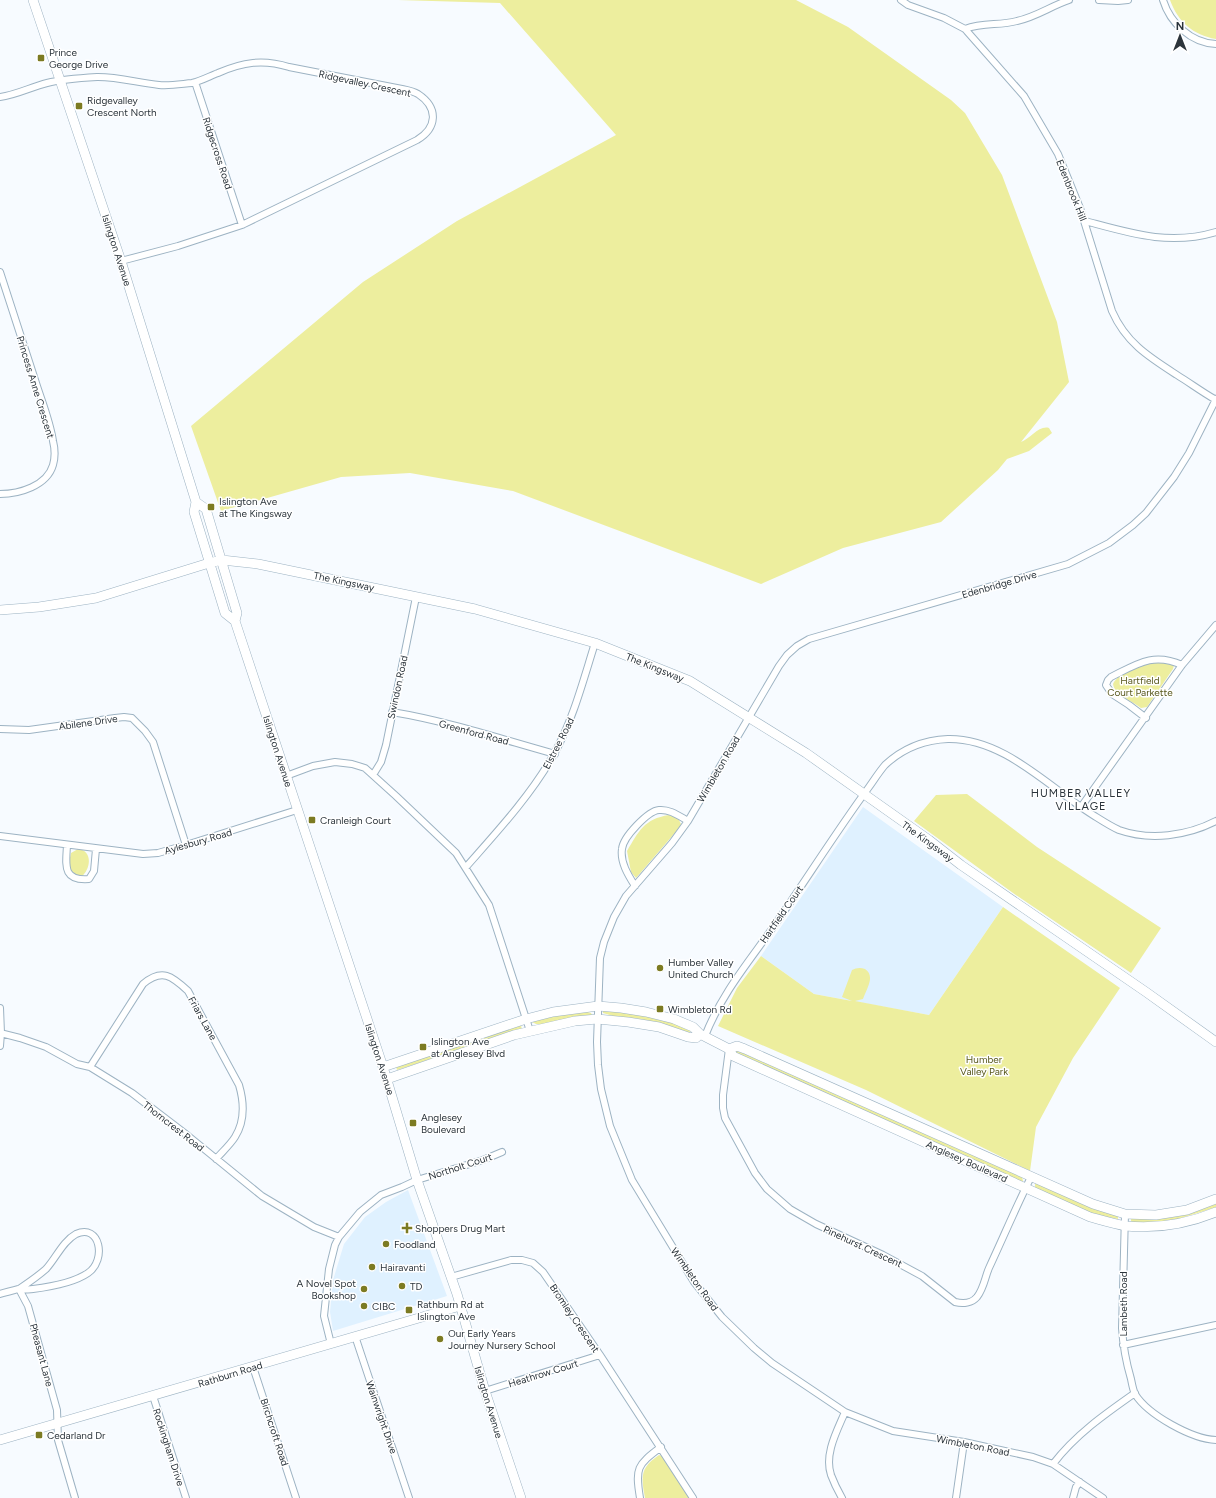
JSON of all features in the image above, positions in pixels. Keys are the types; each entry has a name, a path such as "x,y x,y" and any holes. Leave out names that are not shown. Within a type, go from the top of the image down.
{"street":[{"name":"Islington Avenue","path":"33,0 59,81 121,261 196,502 194,512 225,613 235,621"},
{"name":"Edenbrook Hill","path":"901,0 908,5 944,18 966,29 1024,96 1033,108 1058,154 1085,221 1117,323 1139,350 1216,400"},
{"path":"966,29 985,23 1016,22 1044,11 1056,2 1068,0"},
{"path":"1098,0 1128,0"},
{"path":"1163,0 1171,17 1184,31 1202,41 1216,44"},
{"name":"Ridgevalley Crescent","path":"59,81 100,77 158,85 170,85 195,82 228,69 258,62 276,63 289,67 414,92 423,98 431,108 433,118 432,126 426,134 242,225 178,246 121,261"},
{"path":"0,97 10,96 45,84 59,81"},
{"name":"Ridgecross Road","path":"195,82 242,225"},
{"path":"1085,221 1151,238 1166,239 1196,237 1216,232"},
{"name":"Princess Anne Crescent","path":"0,272 46,415 53,441 54,453 53,465 50,473 40,482 18,492 0,494"},
{"name":"Edenbridge Drive","path":"748,717 787,655 797,646 810,640 1068,564 1109,543 1146,513 1174,477 1189,453 1216,400"},
{"name":"Islington Avenue","path":"196,502 206,509 237,613 235,621 387,1079 418,1180 460,1306 485,1391 521,1498"},
{"name":"The Kingsway","path":"0,610 39,608 96,598 222,560 258,564 311,574 475,609 595,643 690,681 806,753 863,795 1216,1042"},
{"name":"Swindon Road","path":"373,775 381,762 416,597"},
{"path":"1081,807 1146,718 1182,665 1216,625"},
{"name":"Elstree Road","path":"466,867 507,819 545,769 554,754 570,722 595,643"},
{"path":"1146,718 1130,705 1112,694 1106,685 1108,680 1111,677 1148,660 1164,659 1182,665"},
{"name":"Greenford Road","path":"392,712 446,724 554,754"},
{"name":"Wimbleton Road","path":"748,717 688,821 635,886 614,917 604,942 600,958 597,1019 598,1065 601,1089 610,1126 632,1180 694,1282 722,1317 754,1348 790,1376 845,1412 893,1431 964,1442 1033,1457 1053,1464 1103,1498"},
{"name":"Abilene Drive","path":"0,729 29,730 115,718 132,718 145,731 153,742 157,752 160,768 186,845"},
{"name":"Hartfield Court","path":"702,1035 731,984 774,925 884,766 907,749 921,743 956,739 982,744 1008,756 1081,807 1119,830 1150,835 1180,834 1195,830 1216,821"},
{"path":"286,776 313,766 335,762 352,764 365,768 456,853 489,904 530,1031"},
{"name":"Aylesbury Road","path":"0,836 143,854 186,845 297,810"},
{"path":"635,886 625,868 621,854 622,847 628,837 651,813 659,810 672,812 688,821"},
{"path":"67,845 66,868 71,876 79,880 89,879 94,871 96,848"},
{"name":"Friars Lane","path":"90,1067 143,984 150,978 158,975 166,975 178,981 188,991 239,1085 242,1096 242,1116 236,1135 216,1159"},
{"name":"Anglesey Boulevard","path":"383,1067 526,1019 553,1012 598,1006 646,1012 674,1019 693,1027 702,1035 729,1049 734,1056 739,1059 1090,1217 1124,1226 1147,1227 1173,1225 1216,1212"},
{"path":"0,1008 0,1046"},
{"path":"387,1079 514,1035 575,1021 597,1019 643,1024 659,1027 688,1037 696,1038 702,1035"},
{"name":"Thorncrest Road","path":"1,1033 46,1047 77,1064 90,1067 132,1093 187,1135 262,1196 314,1227 339,1237"},
{"name":"Anglesey Boulevard","path":"729,1049 737,1046 745,1049 1093,1204 1125,1214 1156,1215 1176,1213 1216,1199"},
{"name":"Pinehurst Crescent","path":"729,1049 723,1095 725,1118 755,1173 767,1189 790,1209 816,1224 883,1255 922,1276 955,1302 961,1304 972,1301 977,1297 1031,1177"},
{"name":"Northolt Court","path":"418,1180 483,1160 502,1152"},
{"path":"331,1344 325,1323 324,1305 329,1269 335,1245 339,1237 360,1212 374,1200 381,1195 418,1180"},
{"name":"Lambeth Road","path":"1125,1214 1122,1328 1123,1345 1135,1393 1145,1405 1165,1421 1188,1433 1216,1440"},
{"path":"0,1294 19,1289 32,1289 64,1283 87,1274 94,1268 99,1256 100,1248 97,1241 94,1237 87,1233 81,1233 74,1236 45,1269 19,1289"},
{"name":"Bromley Crescent","path":"451,1278 511,1260 522,1260 533,1263 543,1272 661,1446 693,1498"},
{"name":"Pheasant Lane","path":"19,1289 28,1306 57,1410 58,1440 75,1498"},
{"name":"Rathburn Road","path":"0,1440 460,1306"},
{"path":"1123,1345 1216,1325"},
{"name":"Wainwright Drive","path":"355,1336 409,1498"},
{"name":"Heathrow Court","path":"485,1391 600,1355"},
{"name":"Birchcroft Road","path":"253,1367 296,1498"},
{"path":"1053,1464 1062,1452 1094,1422 1135,1393"},
{"name":"Rockingham Drive","path":"153,1396 186,1498"},
{"path":"842,1498 831,1474 829,1458 832,1443 845,1412"},
{"path":"956,1498 964,1442"},
{"path":"640,1498 638,1470 646,1458 661,1446"},
{"path":"1073,1498 1076,1487 1080,1482"}],"shaded area":[{"path":"863,807 1003,907 929,1015 814,994 761,956"},
{"path":"408,1190 447,1296 333,1331 330,1312 333,1280 344,1244 365,1217 386,1202"}],"green space":[{"path":"398,0 796,0 848,27 951,100 965,113 1002,175 1057,322 1069,382 1021,442 1042,428 1049,428 1052,433 1029,451 1007,459 998,470 941,522 843,548 761,584 513,491 410,473 341,477 221,511 191,426 363,282 457,221 616,135 500,3"},
{"path":"1170,0 1216,0 1216,39 1193,31 1187,26 1177,15"},
{"name":"Hartfield Court Parkette","path":"1159,662 1174,665 1173,669 1147,707 1141,708 1121,695 1114,688 1113,684 1116,680 1126,672 1140,666"},
{"path":"967,794 1037,847 1161,928 1131,973 1013,893 914,821 936,795"},
{"path":"669,815 678,818 681,824 680,827 636,878 631,872 627,851 643,827 654,820"},
{"path":"78,849 83,850 86,853 89,861 87,870 81,877 72,875 68,867 71,853"},
{"name":"Humber Valley Park","path":"1003,907 1120,988 1073,1058 1036,1127 1030,1171 866,1090 718,1026 737,988 761,956 814,994 852,1001 842,997 852,970 858,968 865,969 870,975 869,983 863,999 855,1001 929,1015"},
{"path":"604,1009 629,1011 692,1028 689,1034 641,1019 613,1016 603,1013"},
{"path":"587,1012 591,1013 592,1015 543,1024 536,1024 532,1022 549,1016"},
{"path":"521,1025 522,1030 397,1070 396,1066"},
{"path":"737,1048 1022,1177 1023,1181 1022,1182 735,1054 735,1050"},
{"path":"1035,1183 1112,1213 1118,1216 1118,1219 1092,1214 1035,1188"},
{"path":"1216,1203 1216,1207 1214,1208 1168,1222 1132,1223 1131,1221 1131,1217"},
{"path":"659,1455 662,1456 689,1498 645,1498 643,1473 648,1464"}],"place":[{"name":"Prince George Drive","path":"41,58"},
{"name":"Ridgevalley Crescent North","path":"79,106"},
{"name":"Islington Ave at The Kingsway","path":"211,507"},
{"name":"Cranleigh Court","path":"312,820"},
{"name":"Humber Valley United Church","path":"660,968"},
{"name":"Wimbleton Rd","path":"660,1009"},
{"name":"Islington Ave at Anglesey Blvd","path":"423,1047"},
{"name":"Anglesey Boulevard","path":"413,1123"},
{"name":"Shoppers Drug Mart","path":"407,1228"},
{"name":"Foodland","path":"386,1244"},
{"name":"Hairavanti","path":"372,1267"},
{"name":"TD","path":"402,1286"},
{"name":"A Novel Spot Bookshop","path":"364,1289"},
{"name":"CIBC","path":"364,1306"},
{"name":"Rathburn Rd at Islington Ave","path":"409,1310"},
{"name":"Our Early Years Journey Nursery School","path":"440,1339"},
{"name":"Cedarland Dr","path":"39,1435"}],"district":[{"name":"HUMBER VALLEY VILLAGE","path":"1081,799"}]}
